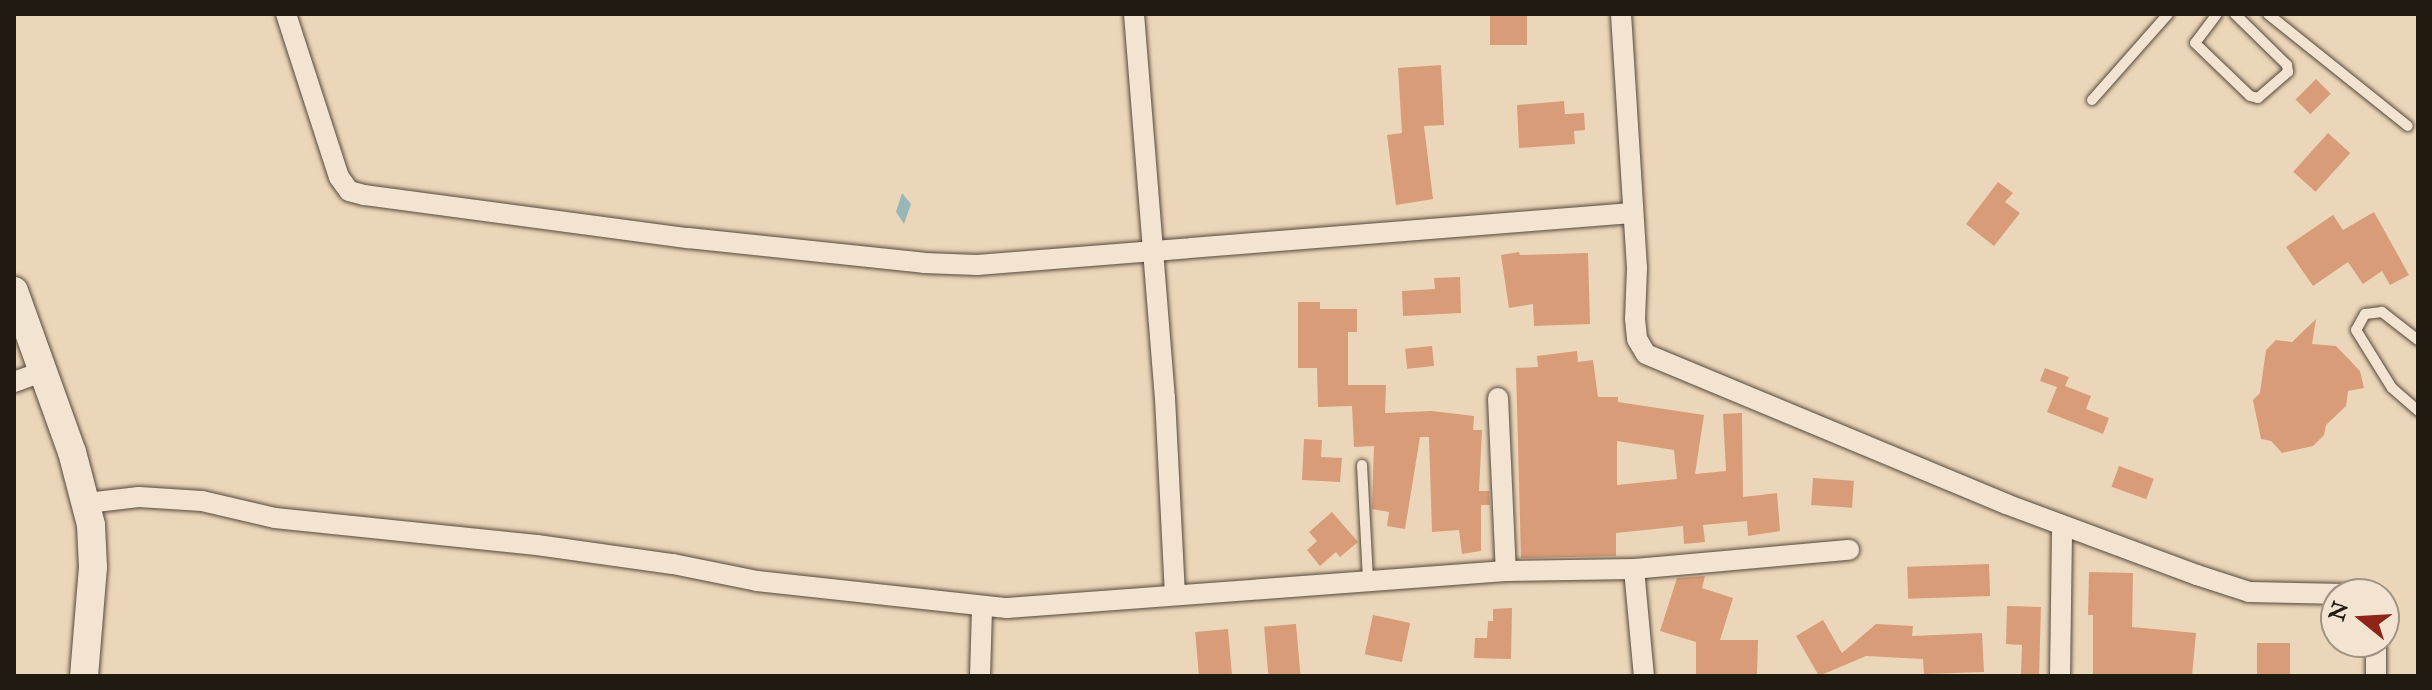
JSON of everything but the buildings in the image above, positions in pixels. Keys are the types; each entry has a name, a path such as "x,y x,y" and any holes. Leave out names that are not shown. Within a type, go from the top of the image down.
{"main road":[{"path":"14,291 87,503 93,567 84,676"}],"street":[{"path":"286,14 342,185 358,194 688,238 924,263 977,265 1153,254 1632,213"},
{"path":"1134,14 1175,595"},
{"path":"1621,14 1637,268 1635,319 1637,339 1646,354 2062,526 2249,592 2320,593"},
{"path":"14,382 41,372"},
{"path":"1498,398 1506,571"},
{"path":"87,503 139,497 202,501 275,518 537,545 673,564 757,581 982,607 1043,608 1175,595 1506,571 1634,569 1849,550"},
{"path":"2060,676 2062,526"},
{"path":"1634,569 1644,676"},
{"path":"980,676 982,607"}],"lane":[{"path":"2092,100 2168,14"},
{"path":"2217,14 2195,43 2250,96 2258,98 2288,72 2287,65 2235,14"},
{"path":"2268,14 2408,126"},
{"path":"2418,340 2382,312 2365,314 2356,330 2392,388 2418,411"},
{"path":"1362,465 1368,581"}],"water":[{"path":"902,193 911,204 904,224 896,212"}]}
